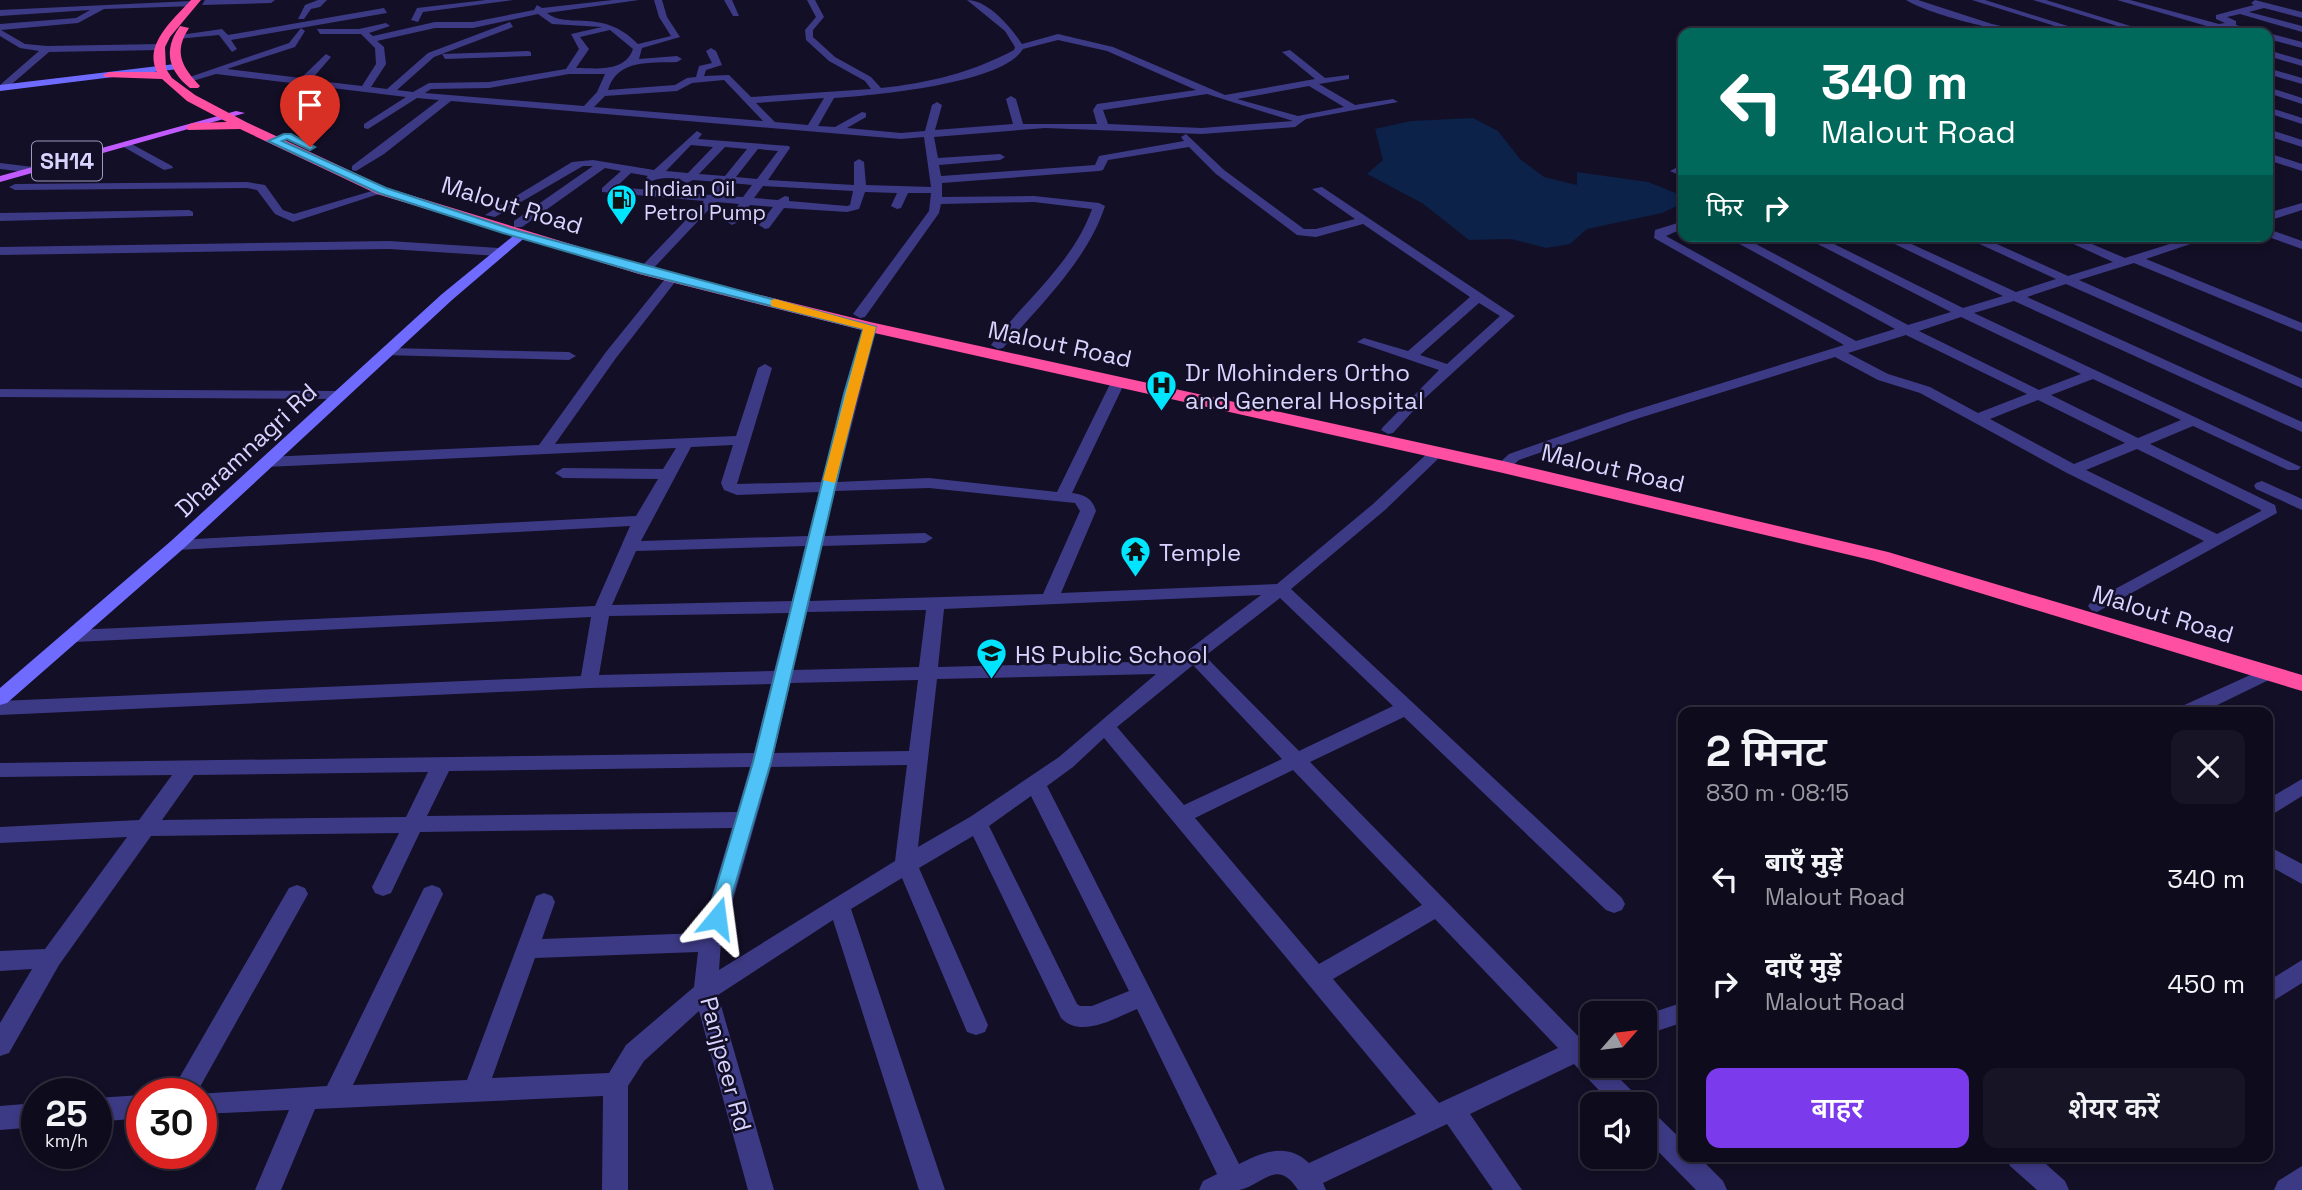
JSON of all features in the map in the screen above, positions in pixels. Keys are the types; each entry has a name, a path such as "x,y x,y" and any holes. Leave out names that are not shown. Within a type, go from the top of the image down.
{"highway":[{"path":"167,65 177,36 200,2"},
{"path":"167,65 200,2"},
{"path":"113,73 167,65"},
{"path":"113,73 167,65"},
{"name":"Malout Road","path":"167,65 228,114"},
{"name":"Malout Road","path":"167,65 228,114 382,191 648,267 1118,382 1436,453 1508,462 1884,544 2302,668"},
{"path":"189,125 228,114"},
{"path":"189,125 228,114"},
{"name":"Malout Road","path":"280,138 396,185 491,215 520,229"},
{"name":"Malout Road","path":"648,267 673,278 1388,430 1881,556 2302,683"}],"main road":[{"name":"SH14","path":"0,179 189,125"}],"street":[{"path":"0,10 8,0"},
{"path":"0,10 269,0"},
{"path":"254,9 269,0"},
{"path":"216,71 292,44 308,7 317,6 323,0"},
{"path":"415,20 420,10 509,0"},
{"path":"530,0 552,21 586,20 621,30 639,52 607,77 602,93 585,111"},
{"path":"373,39 429,26 473,25 592,2 635,0"},
{"path":"636,47 676,37 663,17 658,0"},
{"path":"728,0 736,14"},
{"path":"811,0 820,17 808,30 809,38 832,59 868,79 879,92"},
{"path":"971,0 1008,29 1020,47"},
{"path":"1910,0 2006,28"},
{"path":"1976,0 2069,28"},
{"path":"2121,0 2148,3 2240,28"},
{"path":"2244,0 2302,15"},
{"path":"1969,19 2040,1 2132,28"},
{"path":"2148,3 2138,13 2184,28"},
{"path":"2211,28 2263,3"},
{"path":"2,32 78,20 102,7"},
{"path":"177,36 223,35 291,27 384,11"},
{"path":"390,91 431,55 540,12"},
{"path":"2241,12 2302,29"},
{"path":"359,32 437,18"},
{"path":"68,33 78,20"},
{"path":"302,24 359,32 373,39 379,47 381,64 365,88"},
{"path":"569,71 584,49 574,36 614,27"},
{"path":"2,32 23,46"},
{"path":"223,35 232,50"},
{"path":"749,100 879,92 982,68 1009,57 1020,47 1058,37 1111,49 1224,98 1298,119 1393,102"},
{"path":"2273,37 2302,45"},
{"path":"1,88 58,41"},
{"path":"0,49 23,46 103,50 167,65 414,95 585,111 713,118 836,131 929,135 1019,127 1103,125 1178,131 1267,127 1295,124 1298,119"},
{"path":"700,79 702,68 717,65 711,51"},
{"path":"1287,52 1324,81"},
{"path":"431,55 528,54"},
{"path":"2273,54 2300,61"},
{"path":"305,80 318,69 326,57"},
{"path":"628,62 677,59"},
{"path":"2273,69 2300,61"},
{"path":"368,126 432,86 489,85 569,71 613,71"},
{"path":"2273,72 2302,81"},
{"path":"1,88 113,73"},
{"path":"602,93 681,88 690,80 729,78 771,123"},
{"path":"1224,98 1346,78"},
{"path":"1310,83 1353,108"},
{"path":"1103,125 1097,110 1101,106 1208,91"},
{"path":"2273,92 2302,101"},
{"path":"812,127 831,95"},
{"path":"356,168 377,155 415,120 449,98"},
{"path":"1011,99 1019,127"},
{"path":"865,320 935,211 937,190 929,135 937,105"},
{"path":"2273,112 2302,121"},
{"path":"836,131 862,115"},
{"path":"637,193 713,118"},
{"path":"1150,130 1171,146"},
{"path":"1178,131 1220,172 1301,232 1316,233 1364,220"},
{"path":"2273,134 2302,144"},
{"path":"688,142 785,148 732,221"},
{"path":"130,143 168,168"},
{"path":"937,190 1099,167 1103,158 1192,143"},
{"path":"674,196 721,145"},
{"path":"648,267 713,198 754,147"},
{"path":"934,162 1000,157"},
{"path":"2273,158 2302,168"},
{"path":"491,215 576,164 587,162 627,171 657,174 837,187 937,190 1099,206 1064,265 998,345"},
{"path":"627,171 606,190 780,206 855,207 860,188 859,162"},
{"path":"0,166 33,170"},
{"path":"520,229 601,166"},
{"path":"765,225 795,184"},
{"path":"15,187 247,185 261,187 279,212 293,218 382,191"},
{"path":"825,208 837,187"},
{"path":"1318,189 1505,312 1507,320 1449,369 1388,430"},
{"path":"897,206 904,190"},
{"path":"2273,215 2302,206"},
{"path":"0,217 189,214"},
{"path":"1678,225 1663,229 1659,233 1660,238 1856,346"},
{"name":"Dharamnagri Rd","path":"0,698 75,636 177,545 499,252 520,229"},
{"path":"2273,235 2302,245"},
{"path":"1742,242 1907,330 2269,508 2269,513 2097,606"},
{"path":"1820,242 1963,313 2293,467"},
{"path":"1897,242 2302,428"},
{"path":"1981,242 2302,384"},
{"path":"2078,242 2302,328"},
{"path":"1508,462 1631,416 2189,242"},
{"path":"0,251 389,245 499,252"},
{"path":"544,449 611,355 673,278"},
{"path":"1410,357 1479,296"},
{"name":"Panjpeer Rd","path":"761,1190 705,991 710,942 762,762 816,542 865,320"},
{"path":"1364,342 1449,369"},
{"path":"389,352 569,356"},
{"path":"1836,352 1883,377 1925,390 2073,470 2215,540"},
{"path":"765,368 730,487 737,490 829,484 929,482 1079,499 1086,504 1088,511 1049,600"},
{"path":"1976,419 2093,374"},
{"path":"1063,496 1118,382"},
{"path":"0,393 340,395"},
{"path":"2073,470 2193,421"},
{"path":"266,462 742,440"},
{"path":"589,682 601,611 641,521 686,443"},
{"path":"615,1190 616,1084 635,1053 705,991 906,863 977,823 1066,762 1105,726 1281,589 1379,507 1436,453"},
{"path":"564,472 666,474"},
{"path":"2262,486 2302,505"},
{"path":"177,545 641,521"},
{"path":"630,546 925,538"},
{"path":"75,636 601,611 936,604 1281,589 1614,904"},
{"path":"936,604 916,758 906,863 976,1025"},
{"path":"0,708 589,682 927,674 1186,662 1297,760 1439,906 1580,1044"},
{"path":"2197,707 2270,672"},
{"path":"1180,817 1406,708"},
{"path":"1105,726 1315,978 1445,1115 1509,1190"},
{"path":"0,770 916,758"},
{"path":"383,887 441,766"},
{"path":"0,1045 51,958 188,768"},
{"path":"1035,783 1143,996 1222,1185 1271,1162 1283,1160 1294,1165 1310,1184 1580,1048"},
{"path":"2273,806 2302,786"},
{"path":"0,835 143,828 745,820"},
{"path":"977,823 1069,1011 1075,1017 1093,1016 1143,996"},
{"path":"2273,857 2302,876"},
{"path":"191,1078 297,894"},
{"path":"334,1098 432,894"},
{"path":"475,1091 544,902"},
{"path":"839,905 932,1190"},
{"path":"1315,978 1439,906"},
{"path":"528,949 710,942"},
{"path":"0,961 51,958"},
{"path":"2273,990 2302,970"},
{"path":"1657,1021 1678,1014"},
{"path":"1607,1078 1619,1092"},
{"path":"217,1103 616,1084"},
{"path":"268,1190 306,1100"},
{"path":"0,1118 21,1116"},
{"path":"1657,1133 1678,1154"},
{"path":"1686,1162 1714,1190"},
{"path":"2025,1162 2056,1190"},
{"path":"2287,1190 2302,1180"}],"water":[{"path":"1473,118 1498,131 1520,159 1544,177 1577,185 1577,172 1648,182 1678,194 1678,205 1662,213 1587,229 1570,244 1546,248 1511,239 1469,240 1422,203 1367,174 1383,160 1375,129 1411,121"}],"slow traffic":[{"path":"775,303 870,327 850,394 830,480"}],"place":[{"name":"Indian Oil Petrol Pump","path":"621,227"},
{"name":"Dr Mohinders Ortho and General Hospital","path":"1162,413"},
{"name":"Temple","path":"1136,579"},
{"name":"HS Public School","path":"992,681"}],"route":[{"path":"310,147 288,136 273,141 382,191 507,231 644,271 870,327 850,394 762,762 717,918"}]}
